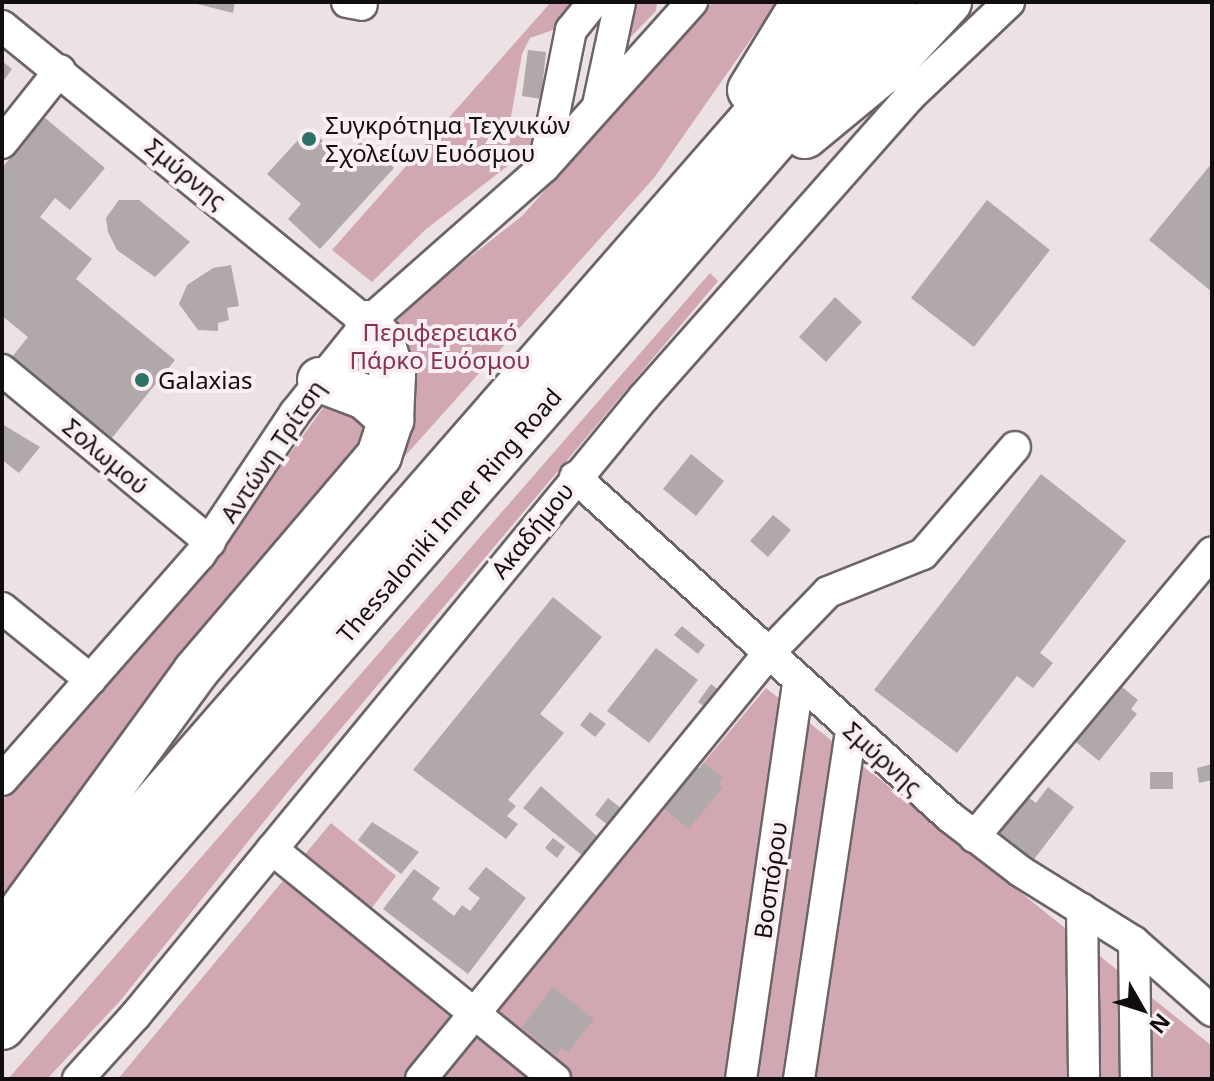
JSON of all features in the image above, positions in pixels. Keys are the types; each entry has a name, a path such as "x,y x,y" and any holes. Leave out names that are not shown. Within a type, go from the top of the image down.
{"highway":[{"path":"707,195 804,2"},
{"name":"Thessaloniki Inner Ring Road","path":"2,1027 707,195 854,2"},
{"name":"Thessaloniki Inner Ring Road","path":"2,978 707,195 895,2"},
{"path":"707,195 868,86 949,2"},
{"path":"2,937 195,672 370,469 391,420 390,362 367,323"},
{"path":"320,380 365,397 391,420"}],"street":[{"path":"568,141 596,2"},
{"path":"544,167 571,30 596,2"},
{"path":"598,107 620,2"},
{"name":"Αντώνη Τρίτση","path":"2,780 210,542 320,380 367,323 544,167 598,107 668,16 692,2"},
{"name":"Ακαδήμου","path":"78,1079 272,849 575,477 845,165 1009,2"},
{"name":"Σμύρνης","path":"2,26 60,70 367,323"},
{"path":"2,143 60,70"},
{"name":"Σολωμού","path":"2,370 210,542"},
{"path":"421,1079 768,654 828,592 923,554 1015,447"},
{"name":"Σμύρνης","path":"575,477 851,730 974,837 1134,942 1212,1011"},
{"path":"974,837 1212,552"},
{"path":"2,608 91,680"},
{"name":"Βοσπόρου","path":"741,1079 798,682"},
{"path":"799,1079 851,730"},
{"path":"272,849 555,1079"},
{"path":"1082,909 1084,1079"},
{"path":"1134,942 1136,1079"}],"green space":[{"path":"551,2 589,2 553,30 530,38 522,54 511,117 537,143 425,230 372,282 332,250"},
{"path":"630,2 657,2 656,11 620,48"},
{"name":"Περιφερειακό Πάρκο Ευόσμου","path":"713,2 777,2 654,178 405,456 375,428 2,907 2,801 222,547 358,360 428,290 522,216"},
{"path":"710,273 718,281 291,788 120,1001 47,1079 8,1079"},
{"path":"766,688 1212,1046 1212,1079 118,1079 331,823 396,876 355,930 478,1032"}],"building":[{"path":"189,2 235,2 233,13"},
{"path":"528,50 546,52 541,99 522,96"},
{"path":"2,61 12,69 2,83"},
{"path":"44,117 105,168 70,210 55,198 40,217 92,259 76,279 175,360 107,444 7,363 28,337 2,316 2,168"},
{"path":"309,128 344,160 363,139 394,168 320,249 288,219 301,204 267,174"},
{"path":"1212,163 1212,292 1149,240"},
{"path":"119,200 139,200 190,242 155,277 117,250 108,232 106,218"},
{"path":"987,200 1050,250 974,347 911,298"},
{"path":"231,265 239,306 227,308 229,320 218,323 218,331 198,330 179,304 187,285 213,268"},
{"path":"835,297 862,322 826,362 799,337"},
{"path":"2,424 40,447 19,473 2,460"},
{"path":"691,454 724,481 696,516 663,489"},
{"path":"1041,474 1126,541 1040,653 1053,663 1033,688 1017,676 957,753 874,690"},
{"path":"773,515 791,530 768,557 750,541"},
{"path":"553,597 602,637 540,714 564,733 508,800 516,806 507,816 518,824 506,839 413,770"},
{"path":"682,626 705,645 698,654 674,635"},
{"path":"656,648 698,680 649,743 607,711"},
{"path":"1111,678 1138,700 1131,709 1137,714 1099,761 1066,734"},
{"path":"711,684 721,692 708,709 698,702"},
{"path":"590,712 606,724 595,737 580,725"},
{"path":"685,757 699,769 704,763 723,778 718,784 722,788 689,829 651,798"},
{"path":"1212,764 1212,780 1199,783 1197,768"},
{"path":"1150,772 1173,772 1173,789 1150,789"},
{"path":"541,786 598,837 583,856 523,808"},
{"path":"1048,787 1074,807 1032,862 989,829 1019,790 1036,803"},
{"path":"608,798 626,812 613,829 595,815"},
{"path":"372,822 419,852 401,874 358,840"},
{"path":"553,838 565,847 557,858 545,848"},
{"path":"486,867 526,898 468,974 383,909 414,869 440,888 432,899 454,916 462,905 470,911 480,898 468,889"},
{"path":"553,987 594,1019 568,1052 562,1048 556,1055 522,1027"}],"place":[{"name":"Συγκρότημα Τεχνικών Σχολείων Ευόσμου","path":"309,139"},
{"name":"Galaxias","path":"142,380"}]}
